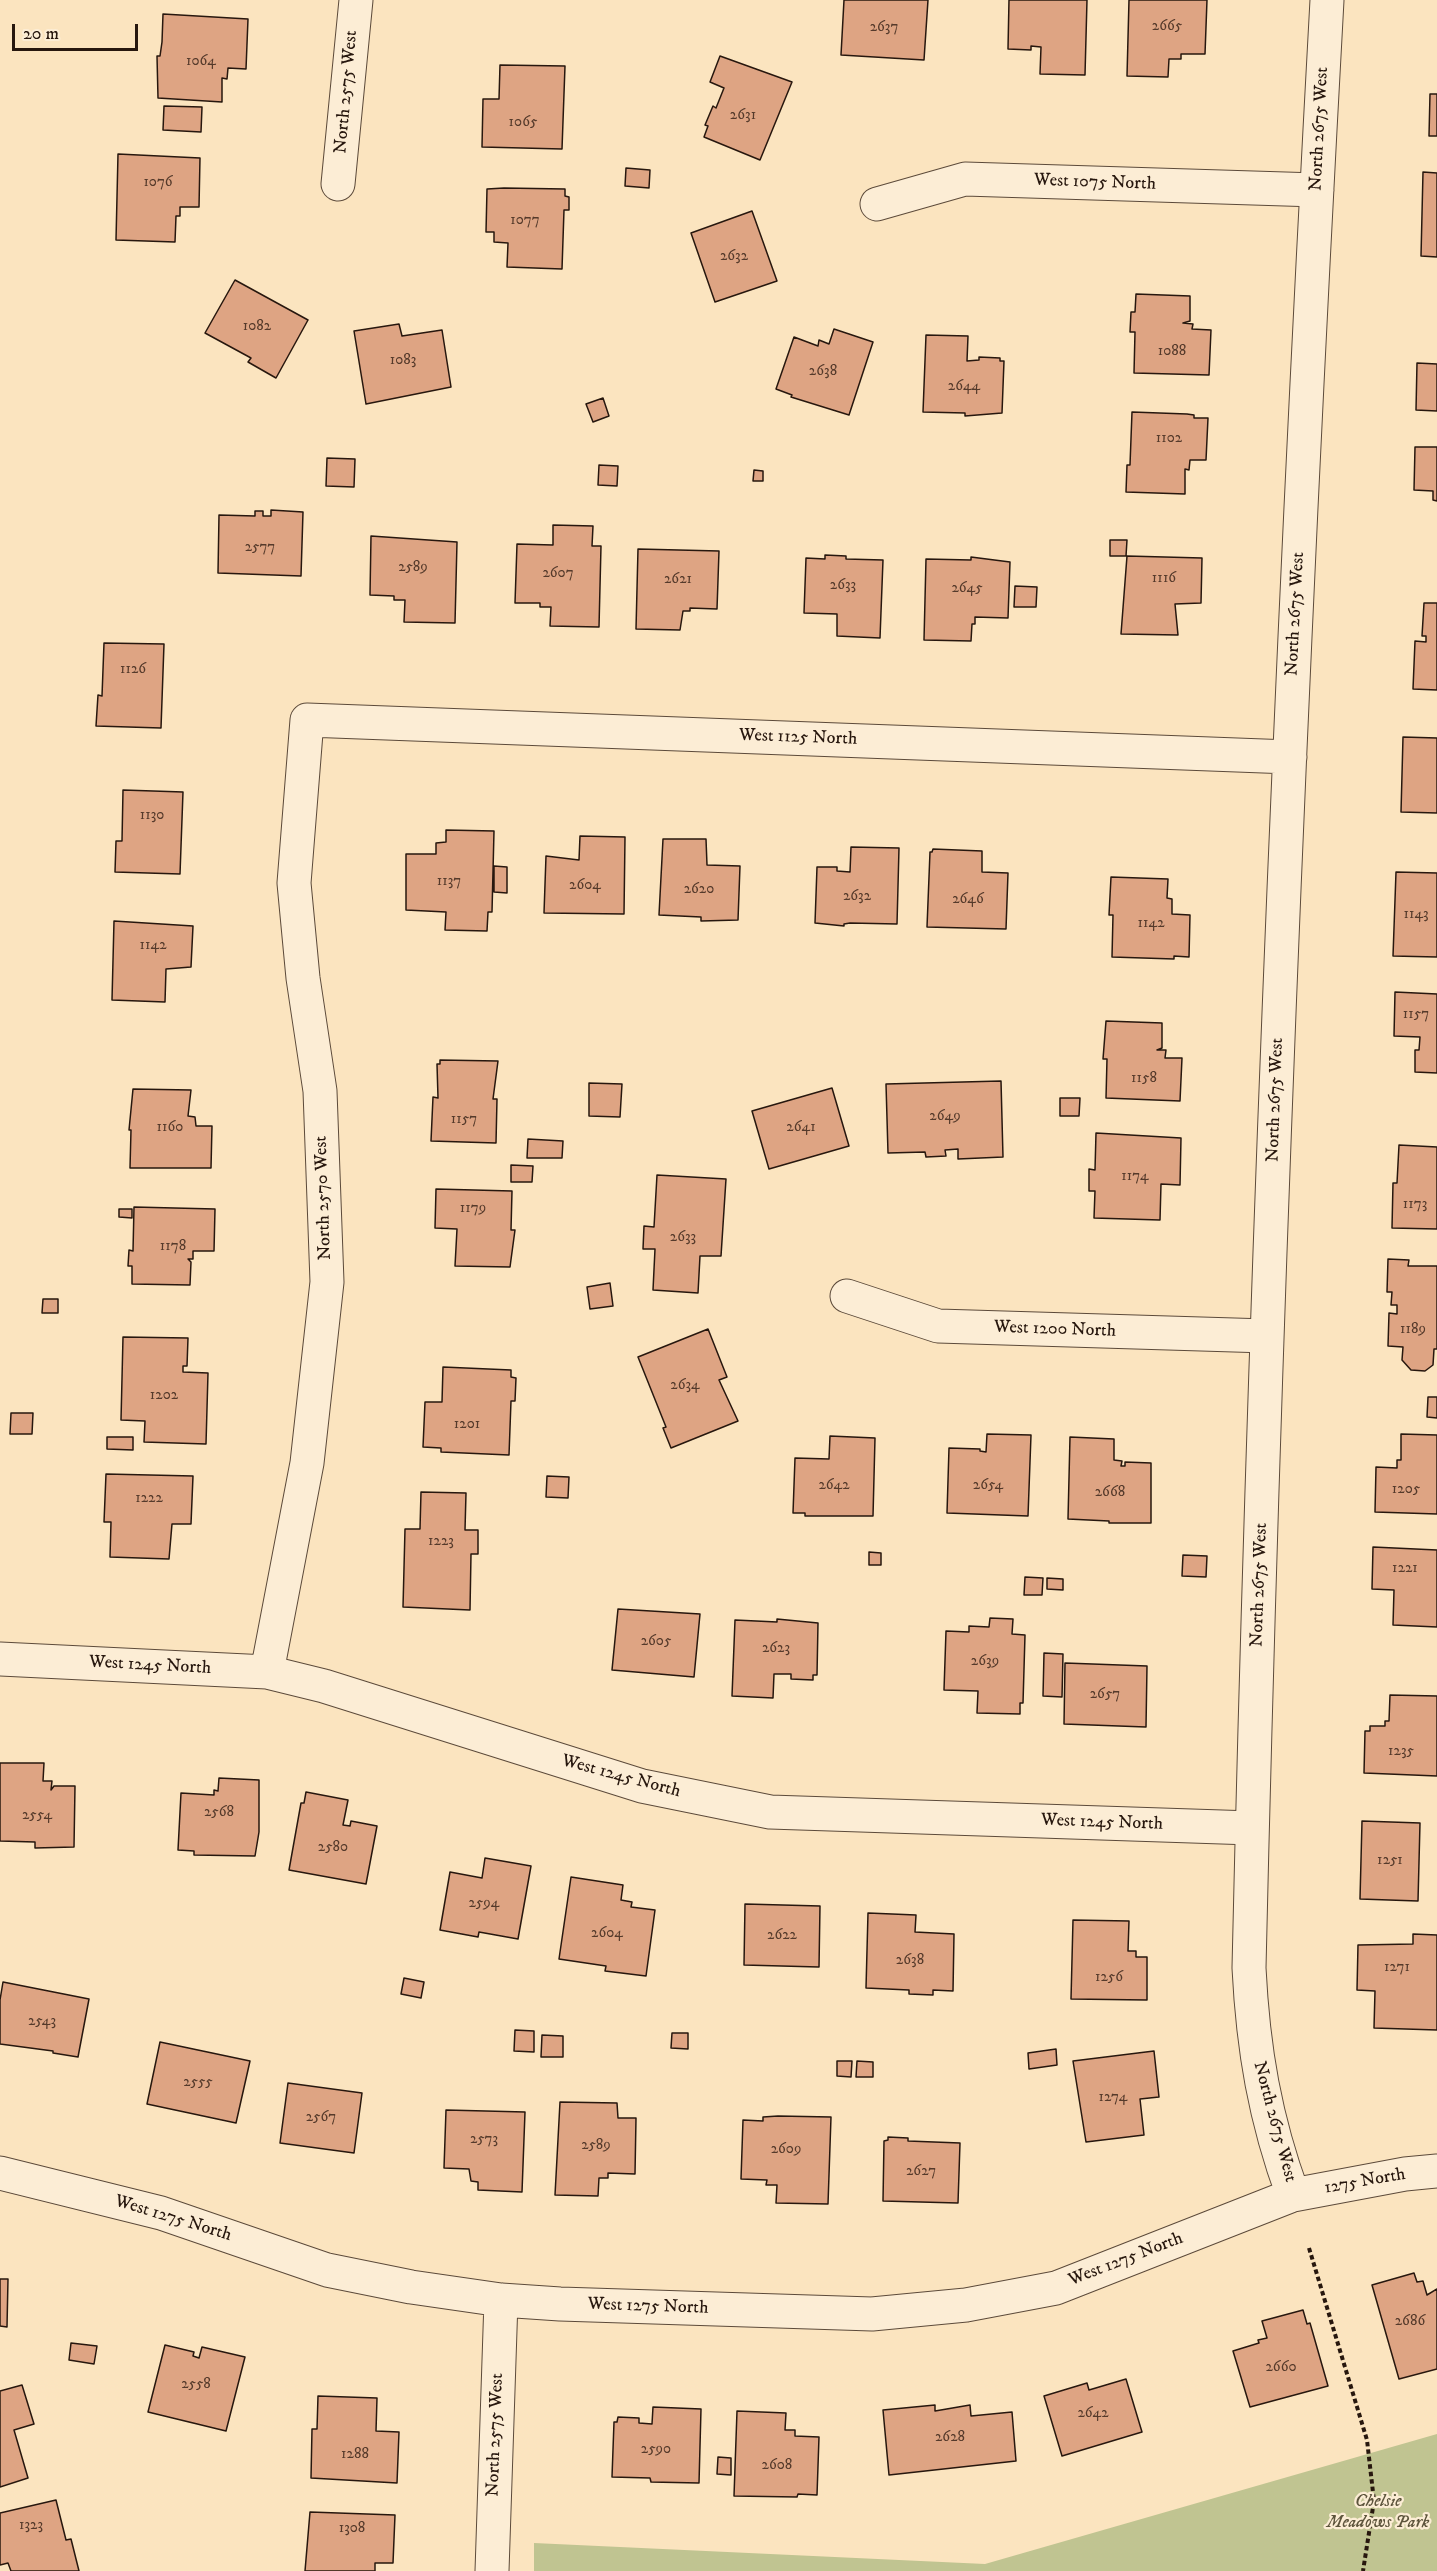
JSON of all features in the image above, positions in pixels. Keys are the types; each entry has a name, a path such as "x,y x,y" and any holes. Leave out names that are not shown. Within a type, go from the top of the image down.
{"street":[{"name":"North 2575 West","path":"339,184 356,0"},
{"name":"North 2675 West","path":"1293,2195 1278,2152 1260,2083 1252,2027 1249,1968 1267,1336 1290,757 1327,0"},
{"name":"West 1075 North","path":"877,204 965,179 1317,190"},
{"name":"West 1125 North","path":"307,720 1290,757"},
{"name":"North 2570 West","path":"267,1672 307,1463 327,1282 320,1091 303,978 294,883 307,720"},
{"name":"West 1200 North","path":"847,1296 938,1326 1267,1336"},
{"name":"West 1245 North","path":"0,1659 267,1672 324,1686 642,1786 770,1812 1252,1828"},
{"name":"1275 North","path":"1293,2195 1405,2174 1437,2171"},
{"name":"West 1275 North","path":"0,2173 161,2213 327,2270 411,2287 501,2300 872,2314 966,2305 1056,2288 1293,2195"},
{"name":"North 2575 West","path":"492,2571 501,2300"}],"path":[{"path":"1309,2248 1367,2440 1374,2501 1363,2571"}],"green space":[{"name":"Chelsie Meadows Park","path":"1437,2434 1437,2571 534,2571 534,2543 985,2564"}],"building":[{"path":"844,0 928,0 924,60 841,55"},
{"path":"1009,0 1087,0 1085,75 1040,74 1041,47 1031,46 1031,50 1008,49"},
{"path":"1129,0 1207,0 1205,54 1181,54 1181,59 1169,59 1168,77 1127,76"},
{"path":"163,14 248,19 246,69 228,68 227,79 222,78 222,102 158,98 157,56 160,56 162,42"},
{"path":"720,56 792,82 760,160 704,137 708,126 705,125 713,106 716,108 724,88 710,82"},
{"path":"500,65 565,66 562,149 482,147 483,99 499,99"},
{"path":"1430,94 1437,94 1437,136 1429,136"},
{"path":"164,106 202,107 201,132 163,130"},
{"path":"118,154 200,158 199,207 180,207 180,216 176,216 175,242 116,240"},
{"path":"626,168 650,170 649,188 625,186"},
{"path":"1423,172 1437,173 1437,257 1421,256"},
{"path":"487,189 565,189 565,196 569,197 569,210 564,210 562,269 507,267 508,243 494,242 494,232 486,232"},
{"path":"752,211 777,281 715,302 691,233"},
{"path":"235,280 308,320 276,378 248,362 251,358 205,333"},
{"path":"1136,294 1190,296 1190,321 1183,323 1193,324 1192,329 1211,330 1209,375 1134,373 1135,332 1130,332 1131,312 1135,312"},
{"path":"399,324 402,336 442,330 451,387 366,404 354,331"},
{"path":"834,329 873,342 849,415 791,397 792,395 776,389 794,337 818,346 819,340 829,344"},
{"path":"926,335 968,336 967,361 979,360 979,357 1000,358 1000,361 1004,361 1002,413 965,416 965,413 923,412"},
{"path":"1417,363 1437,364 1437,411 1416,410"},
{"path":"603,398 609,416 593,422 586,404"},
{"path":"1132,412 1187,414 1194,415 1194,418 1208,418 1206,460 1190,460 1189,470 1185,469 1185,494 1126,492 1127,465 1130,465"},
{"path":"1415,447 1437,447 1437,501 1433,500 1433,491 1414,490"},
{"path":"327,458 355,459 354,487 326,486"},
{"path":"599,465 618,466 617,486 598,485"},
{"path":"754,470 763,471 763,481 753,481"},
{"path":"271,510 303,512 301,576 218,573 219,515 255,516 255,511 263,511 263,516 271,516"},
{"path":"553,525 593,526 592,546 601,546 599,627 550,626 551,607 540,607 540,603 515,603 517,544 553,545"},
{"path":"371,536 457,542 455,623 404,622 405,600 394,600 394,596 370,595"},
{"path":"1110,540 1127,540 1126,556 1110,556"},
{"path":"638,549 719,551 717,609 690,608 690,611 683,611 680,630 636,629"},
{"path":"825,555 846,556 846,559 883,560 880,638 837,636 837,614 804,613 806,558 825,559"},
{"path":"1127,556 1202,558 1201,603 1175,604 1178,635 1121,634"},
{"path":"971,557 1010,562 1008,618 975,617 975,624 972,624 971,641 924,640 926,559 971,560"},
{"path":"1015,586 1037,587 1036,607 1014,607"},
{"path":"1424,603 1437,603 1437,690 1413,689 1415,641 1426,642 1426,636 1422,636"},
{"path":"104,643 164,644 161,728 96,726 98,695 102,696"},
{"path":"1403,737 1437,738 1437,813 1401,812"},
{"path":"123,790 183,792 180,874 115,872 116,841 122,841"},
{"path":"446,830 494,831 492,912 488,912 487,931 445,930 446,912 406,910 406,854 436,854 436,843 446,842"},
{"path":"580,836 625,837 624,914 544,913 546,856 579,860"},
{"path":"663,839 706,839 707,865 740,866 738,920 701,921 701,917 659,915"},
{"path":"851,847 899,848 897,924 850,923 844,926 815,923 817,867 837,867 837,871 850,872"},
{"path":"933,849 982,851 982,872 1008,873 1006,929 927,927 930,852"},
{"path":"494,866 507,867 507,893 494,892"},
{"path":"1396,872 1437,873 1437,957 1393,956"},
{"path":"1111,877 1168,879 1167,898 1172,899 1172,914 1190,915 1189,957 1174,956 1174,959 1112,957 1113,915 1109,915"},
{"path":"114,921 193,926 191,967 166,969 165,1002 112,1000"},
{"path":"1395,992 1437,994 1437,1073 1415,1072 1415,1050 1419,1050 1420,1037 1394,1036"},
{"path":"1106,1021 1162,1023 1162,1048 1157,1050 1166,1050 1165,1058 1182,1058 1180,1101 1106,1098 1107,1059 1103,1059"},
{"path":"440,1060 498,1061 493,1099 497,1099 496,1143 431,1141 433,1097 438,1098 437,1064 440,1064"},
{"path":"1001,1081 1003,1157 958,1159 958,1149 945,1150 946,1156 926,1157 925,1152 888,1153 886,1084"},
{"path":"589,1083 622,1084 620,1117 589,1116"},
{"path":"832,1088 849,1146 769,1169 752,1111"},
{"path":"133,1089 191,1090 188,1116 195,1117 196,1126 212,1126 211,1168 130,1168 131,1130 129,1130"},
{"path":"1060,1098 1080,1098 1079,1116 1060,1116"},
{"path":"1096,1133 1181,1138 1180,1185 1161,1184 1160,1220 1094,1218 1095,1191 1089,1191 1089,1169 1095,1170"},
{"path":"528,1139 563,1141 562,1158 527,1158"},
{"path":"1399,1145 1437,1147 1437,1229 1392,1228 1393,1183 1397,1183"},
{"path":"511,1165 533,1166 532,1182 511,1182"},
{"path":"657,1175 726,1179 721,1256 700,1256 698,1293 653,1290 655,1249 643,1249 644,1226 654,1227"},
{"path":"436,1189 512,1191 511,1230 515,1230 510,1267 455,1266 457,1229 435,1228"},
{"path":"134,1207 215,1209 214,1251 193,1251 193,1259 188,1259 191,1262 190,1285 132,1284 132,1266 128,1266 129,1250 133,1251"},
{"path":"119,1209 132,1209 132,1218 119,1217"},
{"path":"1388,1259 1409,1260 1408,1266 1437,1266 1437,1349 1434,1349 1433,1365 1425,1371 1411,1370 1402,1360 1403,1347 1388,1346 1389,1313 1397,1314 1397,1305 1391,1305 1392,1292 1387,1292"},
{"path":"610,1283 613,1306 590,1309 587,1287"},
{"path":"43,1299 58,1299 58,1313 42,1313"},
{"path":"708,1329 727,1377 719,1380 738,1421 671,1448 663,1428 666,1427 638,1357"},
{"path":"123,1337 188,1338 187,1366 183,1366 183,1372 208,1373 206,1444 144,1442 145,1421 121,1420"},
{"path":"443,1367 511,1370 511,1377 516,1378 515,1401 511,1401 509,1455 441,1452 441,1448 423,1447 425,1402 442,1402"},
{"path":"1428,1397 1437,1397 1437,1418 1427,1417"},
{"path":"11,1413 33,1413 32,1434 10,1434"},
{"path":"987,1434 1031,1435 1028,1516 947,1513 949,1448 980,1449 986,1452"},
{"path":"1401,1434 1437,1435 1437,1514 1375,1512 1376,1467 1397,1468 1397,1460 1401,1460"},
{"path":"830,1436 875,1438 873,1516 805,1516 805,1513 793,1513 795,1458 829,1459"},
{"path":"107,1437 133,1437 133,1450 107,1449"},
{"path":"1070,1437 1114,1439 1114,1460 1122,1461 1121,1466 1125,1466 1125,1462 1151,1463 1151,1523 1109,1523 1109,1521 1068,1519"},
{"path":"106,1474 193,1476 191,1524 172,1524 169,1559 110,1557 111,1522 104,1522"},
{"path":"547,1476 569,1477 568,1498 546,1497"},
{"path":"421,1492 466,1493 465,1530 478,1530 478,1554 471,1554 470,1610 403,1607 405,1529 420,1529"},
{"path":"1373,1547 1437,1550 1437,1627 1393,1625 1394,1590 1372,1589"},
{"path":"869,1552 881,1553 881,1565 869,1565"},
{"path":"1183,1555 1207,1556 1206,1577 1182,1576"},
{"path":"1025,1577 1043,1578 1042,1595 1024,1595"},
{"path":"1047,1578 1063,1579 1063,1590 1047,1589"},
{"path":"618,1609 700,1614 694,1677 612,1670"},
{"path":"990,1618 1013,1619 1012,1634 1025,1635 1023,1703 1020,1703 1020,1714 977,1713 978,1691 944,1690 946,1631 969,1632 969,1626 989,1627"},
{"path":"777,1619 818,1623 817,1675 813,1675 813,1680 791,1679 791,1674 774,1674 773,1698 732,1696 735,1620 777,1622"},
{"path":"1044,1653 1063,1654 1062,1697 1043,1696"},
{"path":"1065,1663 1147,1666 1146,1727 1064,1724"},
{"path":"1390,1695 1437,1696 1437,1776 1364,1773 1365,1731 1370,1731 1370,1726 1385,1726 1385,1721 1389,1721"},
{"path":"0,1763 44,1763 43,1781 52,1781 51,1790 54,1786 75,1786 74,1847 35,1848 35,1842 0,1841"},
{"path":"219,1778 259,1780 259,1832 255,1856 194,1855 194,1851 178,1850 181,1793 214,1795 214,1790 218,1791"},
{"path":"306,1792 348,1800 343,1825 350,1826 351,1821 377,1826 366,1884 289,1870 301,1803 304,1803"},
{"path":"1362,1821 1420,1823 1418,1901 1360,1899"},
{"path":"485,1858 531,1866 518,1939 479,1932 478,1937 440,1930 450,1872 482,1878"},
{"path":"571,1877 623,1885 621,1900 632,1902 631,1907 655,1910 646,1976 605,1971 606,1966 559,1959"},
{"path":"745,1904 820,1906 819,1967 744,1965"},
{"path":"868,1913 916,1915 915,1932 954,1934 953,1991 933,1990 933,1995 909,1994 909,1990 866,1988"},
{"path":"1073,1920 1129,1921 1128,1951 1136,1951 1136,1957 1147,1957 1147,2000 1071,1999"},
{"path":"1413,1934 1437,1935 1437,2030 1374,2028 1375,1991 1357,1990 1358,1945 1413,1944"},
{"path":"404,1978 424,1982 421,1998 401,1994"},
{"path":"3,1982 89,1999 78,2057 53,2053 53,2051 0,2044 0,2000"},
{"path":"515,2030 534,2031 534,2052 514,2051"},
{"path":"672,2033 688,2033 688,2049 671,2048"},
{"path":"542,2035 563,2036 563,2057 541,2057"},
{"path":"160,2042 250,2061 236,2123 147,2104"},
{"path":"1056,2049 1057,2065 1029,2069 1028,2053"},
{"path":"1154,2051 1159,2097 1140,2099 1144,2135 1086,2142 1073,2061"},
{"path":"837,2061 852,2061 851,2077 837,2076"},
{"path":"857,2061 873,2062 873,2077 856,2077"},
{"path":"288,2083 362,2093 354,2153 280,2143"},
{"path":"560,2102 617,2103 618,2118 636,2118 635,2174 608,2173 608,2178 599,2178 598,2196 555,2195"},
{"path":"446,2110 525,2112 522,2192 478,2190 478,2182 471,2181 469,2169 444,2168"},
{"path":"763,2117 831,2117 828,2204 776,2203 777,2185 766,2185 767,2180 741,2179 743,2120 763,2121"},
{"path":"888,2137 908,2138 908,2141 960,2143 958,2203 883,2201 884,2141 888,2140"},
{"path":"1414,2273 1417,2282 1423,2281 1427,2295 1437,2289 1437,2369 1399,2379 1372,2285"},
{"path":"0,2279 8,2279 7,2327 0,2326"},
{"path":"1303,2310 1307,2324 1310,2323 1328,2386 1250,2407 1233,2351 1259,2343 1258,2340 1267,2338 1262,2321"},
{"path":"71,2343 97,2346 94,2364 69,2360"},
{"path":"165,2345 194,2352 193,2356 199,2358 202,2347 245,2357 226,2431 148,2412"},
{"path":"1126,2379 1142,2432 1062,2456 1044,2396 1087,2383 1089,2390"},
{"path":"22,2385 34,2424 14,2430 28,2478 0,2487 0,2391"},
{"path":"318,2396 377,2398 376,2431 399,2432 397,2483 311,2478 312,2429 317,2429"},
{"path":"935,2405 935,2411 970,2405 971,2416 1012,2412 1016,2461 889,2475 883,2410"},
{"path":"653,2407 701,2409 699,2483 651,2482 650,2478 612,2477 614,2422 617,2422 618,2417 639,2418 639,2423 652,2424"},
{"path":"737,2411 786,2413 785,2430 795,2430 795,2436 819,2437 817,2495 734,2496"},
{"path":"718,2457 731,2458 731,2475 717,2474"},
{"path":"56,2500 66,2540 71,2539 79,2571 11,2571 8,2563 0,2565 0,2513"},
{"path":"310,2512 395,2515 393,2563 375,2563 375,2571 305,2571"}]}
